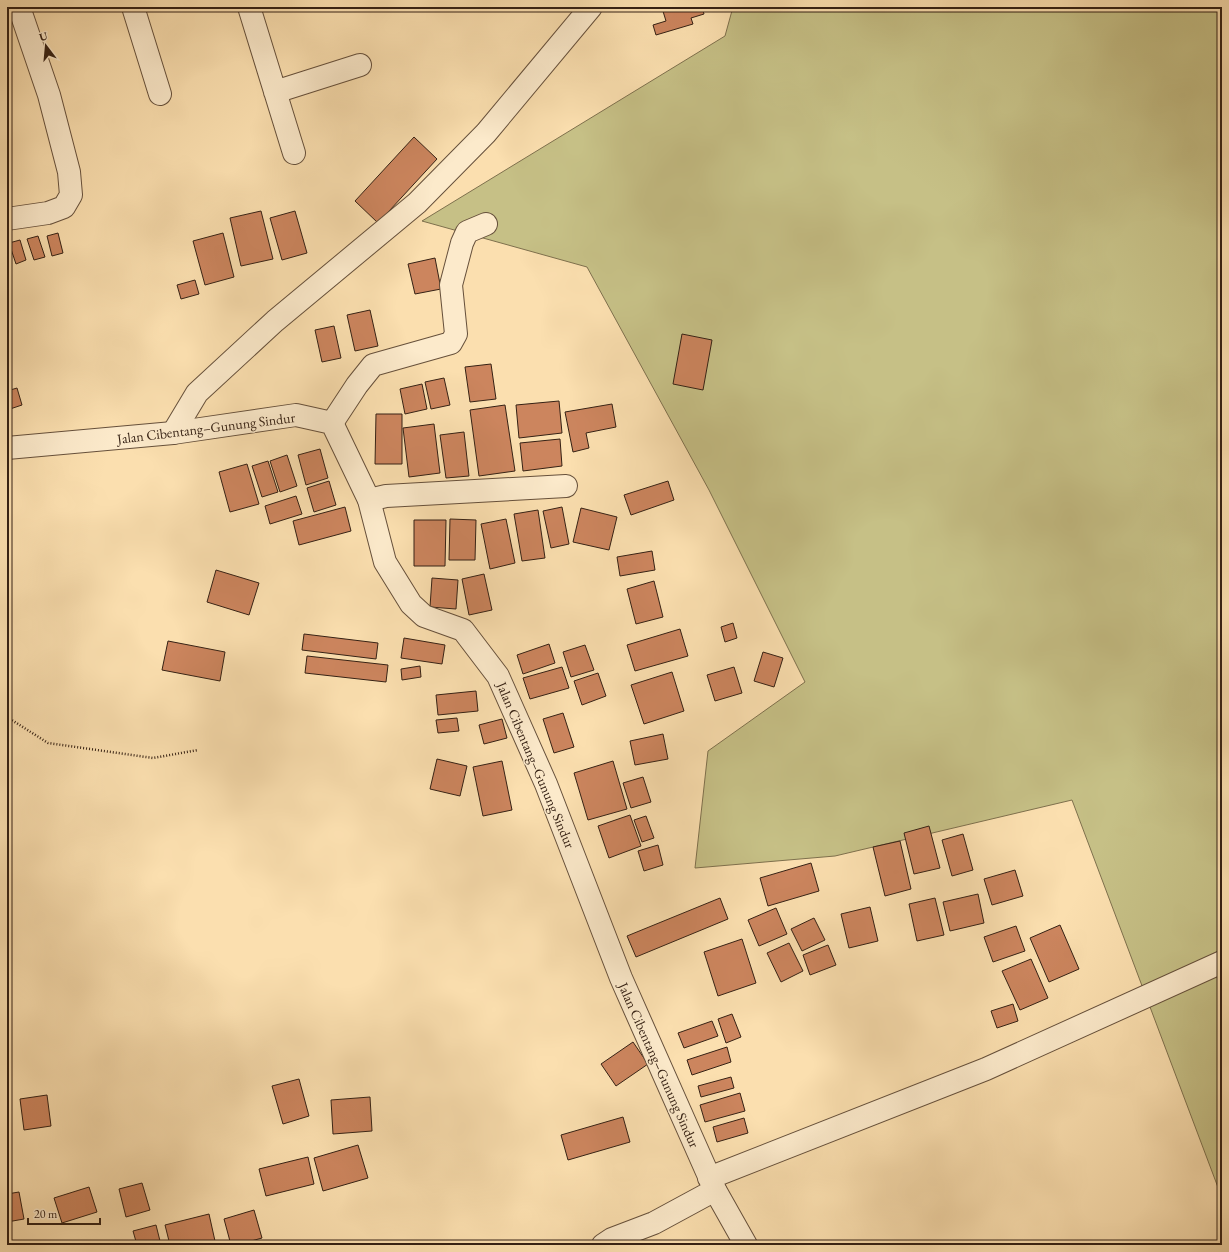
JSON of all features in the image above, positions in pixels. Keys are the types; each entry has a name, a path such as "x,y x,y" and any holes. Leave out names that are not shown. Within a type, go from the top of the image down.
{"street":[{"path":"7,219 48,213 64,207 71,195 69,172 49,95 19,7"},
{"path":"133,7 160,94"},
{"path":"249,7 294,153"},
{"path":"173,434 197,393 275,320 417,203 486,133 591,7"},
{"path":"275,92 360,65"},
{"path":"332,423 373,365 451,343 456,334 452,285 462,243 467,232 486,224"},
{"name":"Jalan Cibentang–Gunung Sindur","path":"7,448 173,434 296,415 332,423 369,500 385,562 411,604 424,616 463,630 498,676 546,784 621,978 712,1184 746,1245"},
{"path":"369,500 386,496 566,486"},
{"path":"603,1245 612,1239 654,1223 712,1184 986,1069 1222,962"}],"path":[{"path":"7,717 48,743 153,758 198,750"}],"shaded area":[{"path":"733,7 1222,7 1222,1198 1072,800 835,856 695,868 708,751 805,682 709,490 587,267 422,221 725,36"}],"building":[{"path":"702,7 704,14 691,18 693,24 656,35 653,25 666,21 662,8"},
{"path":"414,137 437,159 378,223 355,201"},
{"path":"261,211 273,259 241,266 230,218"},
{"path":"295,211 307,253 282,260 270,218"},
{"path":"58,233 63,253 52,256 47,236"},
{"path":"223,233 234,277 205,285 193,241"},
{"path":"38,236 45,257 34,260 27,239"},
{"path":"20,240 26,260 16,264 9,243"},
{"path":"435,258 441,289 415,294 408,264"},
{"path":"195,280 199,294 181,299 177,285"},
{"path":"370,310 378,346 355,351 347,315"},
{"path":"334,326 341,358 322,362 315,330"},
{"path":"682,334 712,340 703,390 673,384"},
{"path":"491,364 496,399 470,402 465,367"},
{"path":"444,378 450,405 431,409 425,382"},
{"path":"422,384 427,409 405,414 400,389"},
{"path":"17,388 22,405 7,410 7,391"},
{"path":"559,401 562,433 519,438 516,405"},
{"path":"612,404 616,427 586,433 589,448 573,452 565,412"},
{"path":"505,405 515,471 479,476 470,410"},
{"path":"376,414 402,414 402,464 375,464"},
{"path":"434,424 440,473 409,477 403,428"},
{"path":"464,432 469,476 446,478 440,435"},
{"path":"560,439 562,466 523,471 520,443"},
{"path":"320,449 328,478 306,485 298,455"},
{"path":"287,455 297,486 280,492 270,461"},
{"path":"268,461 278,492 262,497 252,466"},
{"path":"247,464 259,504 230,512 219,472"},
{"path":"329,481 336,505 314,512 307,488"},
{"path":"668,481 674,500 631,515 624,495"},
{"path":"296,496 302,514 270,524 265,506"},
{"path":"345,507 351,531 299,545 293,521"},
{"path":"562,507 569,544 551,548 543,511"},
{"path":"581,508 617,517 609,550 573,542"},
{"path":"538,510 545,558 522,561 514,514"},
{"path":"450,519 476,520 475,560 449,560"},
{"path":"506,519 515,563 490,569 481,524"},
{"path":"414,520 446,520 445,566 414,566"},
{"path":"652,551 655,570 620,576 617,557"},
{"path":"216,570 259,583 249,615 207,602"},
{"path":"484,574 492,610 469,615 462,579"},
{"path":"432,578 458,580 456,609 430,607"},
{"path":"654,581 663,617 636,624 627,589"},
{"path":"733,623 737,638 725,642 721,627"},
{"path":"680,629 688,656 635,671 627,645"},
{"path":"304,634 378,643 376,659 302,650"},
{"path":"404,638 445,645 442,664 401,658"},
{"path":"168,641 225,652 220,681 162,670"},
{"path":"549,644 555,663 523,674 517,655"},
{"path":"585,645 594,670 571,677 563,652"},
{"path":"763,652 783,658 774,687 754,681"},
{"path":"307,656 388,665 386,682 305,673"},
{"path":"420,666 421,677 402,680 401,669"},
{"path":"562,667 569,688 530,699 523,678"},
{"path":"734,667 742,693 715,701 707,675"},
{"path":"672,672 684,711 644,724 631,685"},
{"path":"598,673 606,696 582,705 574,681"},
{"path":"476,691 478,711 438,715 436,695"},
{"path":"563,713 574,747 554,753 543,719"},
{"path":"457,718 459,731 438,733 436,720"},
{"path":"502,719 507,738 484,744 479,725"},
{"path":"663,734 668,759 635,765 630,741"},
{"path":"437,759 467,766 460,796 430,789"},
{"path":"502,761 512,810 483,816 473,767"},
{"path":"613,761 627,809 588,820 574,773"},
{"path":"643,777 651,802 631,808 623,783"},
{"path":"630,815 641,846 609,858 598,826"},
{"path":"646,816 654,838 642,842 634,820"},
{"path":"929,826 940,868 914,874 904,833"},
{"path":"963,834 973,870 952,876 942,840"},
{"path":"900,841 911,889 885,896 873,847"},
{"path":"658,845 663,865 644,871 638,851"},
{"path":"811,863 819,891 768,906 760,878"},
{"path":"1015,870 1023,896 992,905 984,879"},
{"path":"978,894 984,923 950,931 943,902"},
{"path":"720,898 728,919 636,957 627,936"},
{"path":"935,898 944,935 917,941 909,904"},
{"path":"870,907 878,941 849,948 841,914"},
{"path":"776,908 787,934 759,946 748,920"},
{"path":"814,918 825,940 802,951 791,929"},
{"path":"1060,925 1079,969 1049,982 1030,938"},
{"path":"1016,926 1025,951 993,962 984,937"},
{"path":"742,939 756,983 718,996 704,952"},
{"path":"789,943 803,971 781,982 767,953"},
{"path":"828,945 836,965 810,975 803,955"},
{"path":"1031,959 1048,998 1020,1010 1002,971"},
{"path":"1013,1004 1018,1021 997,1028 991,1011"},
{"path":"732,1014 741,1037 726,1043 718,1019"},
{"path":"712,1021 718,1036 684,1048 678,1033"},
{"path":"633,1042 648,1064 616,1086 601,1064"},
{"path":"727,1047 731,1062 692,1075 687,1060"},
{"path":"731,1077 734,1088 701,1097 698,1086"},
{"path":"299,1079 309,1116 283,1124 272,1086"},
{"path":"740,1093 745,1111 705,1122 700,1105"},
{"path":"47,1095 51,1126 24,1130 20,1099"},
{"path":"370,1097 372,1131 333,1134 331,1100"},
{"path":"623,1117 630,1142 568,1160 561,1135"},
{"path":"744,1118 748,1133 717,1142 713,1127"},
{"path":"358,1145 368,1178 323,1191 314,1158"},
{"path":"308,1157 314,1184 266,1196 259,1169"},
{"path":"142,1183 150,1210 126,1217 119,1189"},
{"path":"89,1187 97,1212 62,1223 54,1198"},
{"path":"19,1192 24,1219 7,1222 7,1194"},
{"path":"254,1210 262,1238 237,1245 231,1245 224,1219"},
{"path":"209,1214 215,1241 198,1245 170,1245 165,1225"},
{"path":"156,1225 161,1245 137,1245 133,1231"}]}
